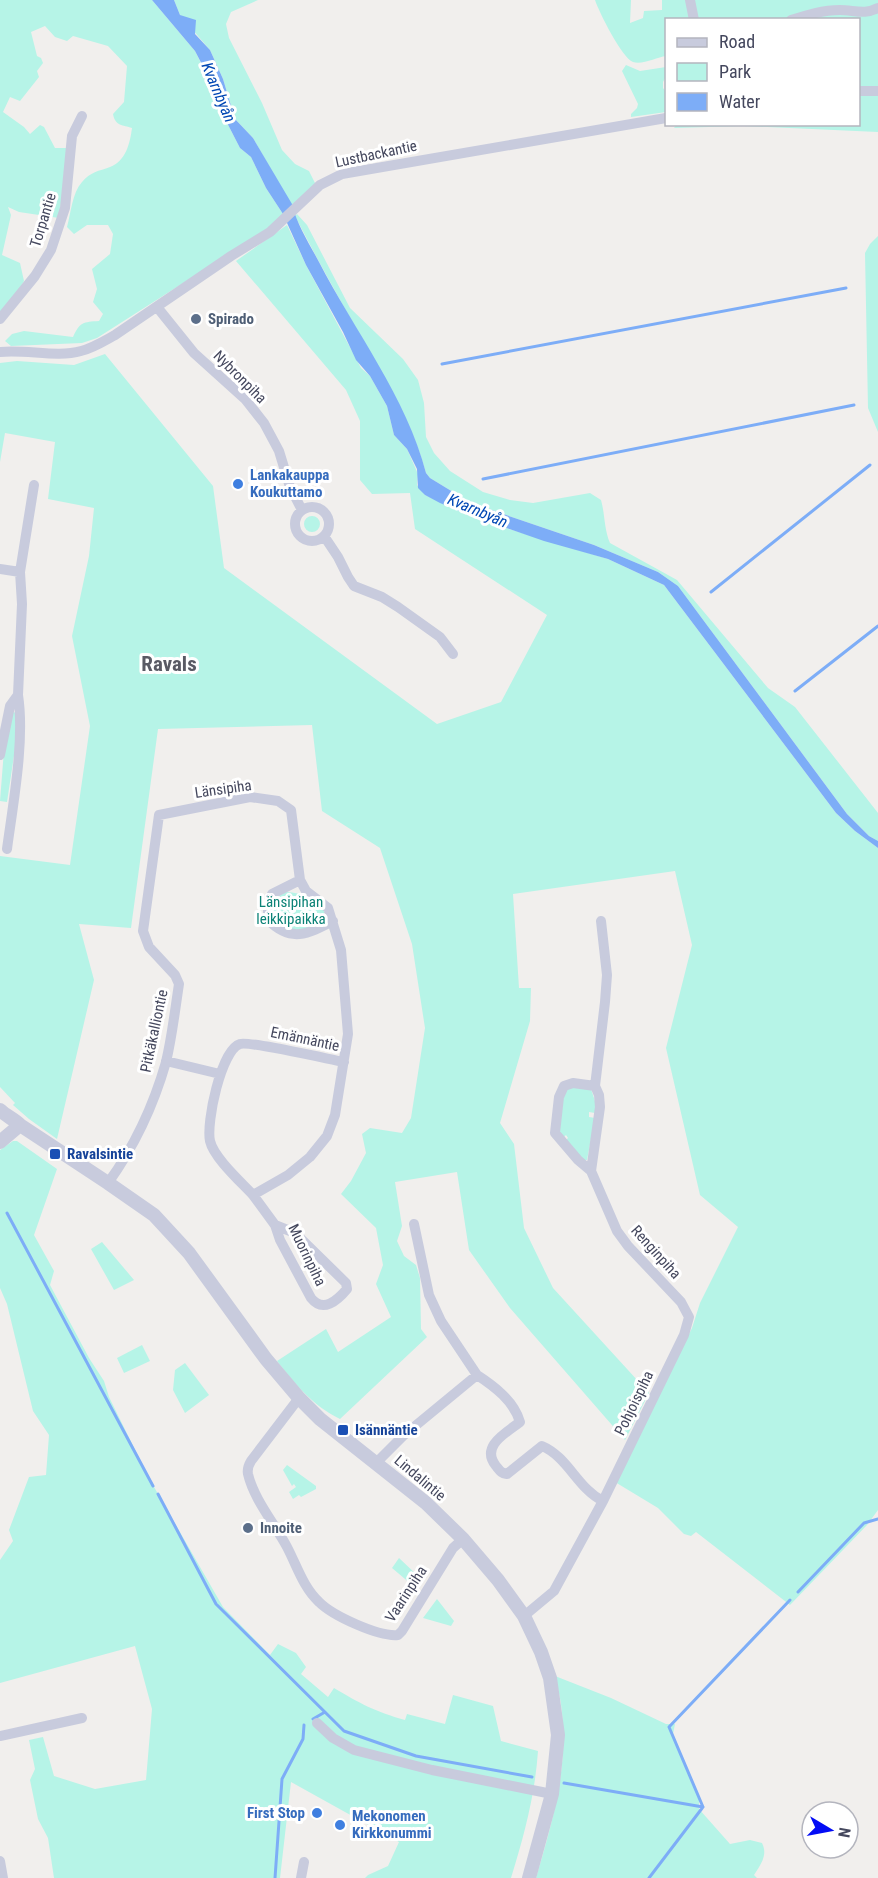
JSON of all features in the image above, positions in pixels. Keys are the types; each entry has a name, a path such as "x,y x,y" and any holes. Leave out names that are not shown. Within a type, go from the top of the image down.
{"street":[{"path":"690,0 694,18"},
{"path":"798,18 840,10 868,13 878,8"},
{"path":"860,91 878,91"},
{"name":"Torpantie","path":"0,319 36,275 51,250 65,208 72,136 82,116"},
{"name":"Lustbackantie","path":"0,352 80,352 115,335 282,223 321,185 342,174 665,118"},
{"name":"Nybronpiha","path":"157,307 194,353 245,399 264,423 279,451 290,487 302,510 296,519 296,530 299,535 314,541 324,536"},
{"path":"7,849 21,716 18,695 22,604 20,572 34,485"},
{"path":"302,510 318,508 327,516 329,526 324,536 354,586 382,597 398,607 440,637 453,654"},
{"path":"0,569 20,572"},
{"path":"0,755 10,706 18,695"},
{"name":"Länsipiha","path":"159,815 250,797 278,801 291,810 300,880"},
{"path":"0,805 13,807"},
{"name":"Pitkäkalliontie","path":"108,1183 120,1166 150,1107 166,1061 179,984 175,975 149,948 142,931 159,815"},
{"path":"333,921 310,933 296,935 281,931 268,920 268,907 272,894 300,880 306,891 328,909 333,921 341,951 348,1034 344,1062"},
{"path":"591,1171 600,1107 599,1095 595,1086 606,1002 607,975 601,921"},
{"name":"Emännäntie","path":"242,1043 344,1062 335,1115 327,1136 310,1157 288,1175 253,1195 217,1154 210,1142 210,1126 220,1074 233,1048 242,1043"},
{"path":"166,1061 220,1074"},
{"name":"Renginpiha","path":"595,1086 573,1083 564,1086 560,1097 555,1133 578,1160 591,1171 618,1231 628,1246 681,1302 689,1317"},
{"name":"Lindalintie","path":"0,1102 11,1112 17,1122"},
{"name":"Lindalintie","path":"0,1110 154,1215 189,1253 266,1359 299,1398 320,1419 426,1503 463,1539 498,1580 524,1616 550,1678 558,1735 552,1794 529,1878"},
{"path":"0,1142 17,1122"},
{"name":"Muorinpiha","path":"253,1195 275,1225 280,1240 311,1298 317,1305 322,1306 335,1301 347,1289 346,1283 295,1233 275,1225"},
{"path":"414,1224 429,1296 441,1321 477,1375 492,1385 518,1414 520,1422 496,1441 490,1449 490,1459 502,1473 507,1474 542,1446 552,1450 593,1496 603,1500"},
{"name":"Pohjoispiha","path":"524,1616 554,1591 603,1500 684,1335 689,1317"},
{"path":"376,1463 403,1436 477,1375"},
{"name":"Vaarinpiha","path":"299,1398 251,1461 248,1473 252,1486 288,1549 309,1592 320,1604 338,1616 382,1634 398,1635 453,1548 463,1539"},
{"path":"0,1736 82,1718"},
{"path":"317,1723 333,1738 354,1750 432,1770 552,1794"},
{"path":"0,1861 3,1878"},
{"path":"301,1878 304,1862"}],"green space":[{"path":"0,0 152,0 195,51 240,148 251,157 266,188 283,214 271,227 97,338 82,343 11,346 5,341 12,334 24,331 73,337 80,326 99,321 103,314 93,302 97,289 92,269 110,254 113,234 108,225 87,225 74,234 67,227 74,197 79,187 91,174 110,167 120,160 128,145 132,128 120,124 114,118 113,114 124,102 127,66 108,46 73,36 67,41 55,37 45,26 31,32 37,56 43,63 37,71 39,77 20,101 10,97 3,112 30,134 40,125 44,127 55,148 68,148 59,218 19,212 8,207 11,215 2,255 20,263 24,281 17,293 0,312"},
{"path":"174,0 258,0 231,12 226,24 229,38 262,103 282,150 295,164 309,171 316,185 293,208 253,138 235,119 223,79 210,50 180,15"},
{"path":"595,0 631,0 630,23 643,18 644,11 662,10 662,0 878,0 878,132 743,126 860,126 860,18 665,18 665,56 637,63 628,59 606,24"},
{"path":"626,65 640,71 665,67 663,88 665,112 631,117 638,104 622,71"},
{"path":"676,126 743,126 674,128"},
{"path":"297,214 307,225 350,308 403,359 418,380 424,403 426,437 434,453 450,471 483,492 510,500 533,503 590,493 601,500 610,543 677,580 768,688 795,707 878,813 878,841 869,836 847,814 678,586 658,572 594,545 471,503 430,478 398,403 311,247 295,216"},
{"path":"287,225 361,368 370,376 387,406 394,435 407,449 418,474 417,485 425,495 469,515 509,529 608,559 664,585 836,813 878,848 878,1510 867,1525 790,1605 696,1532 691,1536 684,1534 658,1508 615,1482 692,1328 700,1303 738,1227 700,1195 666,1048 692,945 675,871 513,894 519,988 531,988 530,1021 500,1123 514,1144 524,1228 553,1288 649,1393 625,1440 510,1308 469,1250 457,1172 395,1182 402,1226 397,1241 404,1256 416,1265 420,1278 421,1329 427,1337 340,1419 313,1401 277,1361 326,1329 338,1352 391,1317 376,1284 383,1265 376,1228 341,1194 366,1153 362,1134 370,1128 402,1133 411,1118 425,1028 412,944 380,848 322,811 312,725 158,729 131,928 79,924 94,980 57,1139 13,1105 15,1103 0,1087 0,856 70,865 90,726 72,636 89,556 94,508 48,499 55,442 5,433 0,462 0,363 17,361 74,365 105,354 213,486 224,568 437,724 501,702 547,615 415,529 410,493 372,494 360,480 360,421 346,390 236,261"},
{"path":"878,236 878,432 868,408 865,253"},
{"path":"312,516 318,518 320,524 318,530 312,532 306,530 304,524 306,518"},
{"path":"12,712 18,713 17,736 7,802 0,801 4,750"},
{"name":"Länsipihan leikkipaikka","path":"286,892 311,899 325,910 322,922 313,927 294,931 287,930 278,924 273,913 274,901 277,895"},
{"path":"567,1087 591,1089 595,1101 595,1113 589,1112 589,1117 595,1118 587,1160 582,1160 566,1140 568,1138 566,1135 564,1137 559,1134 563,1094"},
{"path":"13,1141 17,1141 57,1169 34,1235 54,1271 50,1285 104,1381 109,1397 150,1480 223,1607 270,1655 278,1644 296,1653 306,1667 301,1674 328,1697 334,1688 368,1707 395,1717 405,1720 407,1714 445,1724 453,1695 493,1706 501,1741 538,1751 528,1815 511,1878 365,1878 388,1866 399,1842 291,1782 280,1878 54,1878 48,1838 38,1819 30,1780 35,1769 29,1740 43,1737 54,1776 95,1789 146,1780 152,1709 135,1646 0,1683 0,1560 13,1541 9,1530 29,1477 46,1475 49,1435 33,1411 7,1304 0,1288 0,1150"},
{"path":"102,1242 134,1280 114,1290 91,1249"},
{"path":"142,1345 150,1361 124,1373 117,1358"},
{"path":"185,1363 209,1395 185,1413 173,1390 175,1370"},
{"path":"287,1465 316,1486 316,1489 293,1499 289,1492 296,1487 294,1484 292,1486 283,1470"},
{"path":"399,1558 418,1576 411,1584 392,1568"},
{"path":"437,1599 454,1621 451,1626 423,1618"},
{"path":"555,1676 611,1698 666,1724 675,1724 673,1734 699,1799 699,1809 730,1844 750,1840 762,1843 764,1855 754,1875 757,1878 536,1878 553,1817 563,1755 562,1708"}],"water":[{"name":"Kvarnbyån","path":"152,0 174,0 180,15 196,20 195,34 210,50 223,79 235,119 253,138 292,204 307,241 393,391 430,478 471,503 594,545 658,572 678,586 847,814 869,836 878,841 878,848 836,813 664,585 608,559 544,541 469,515 440,503 425,495 418,488 417,469 407,449 394,435 387,406 370,376 356,360 306,265 283,214 266,188 251,157 240,148 195,51"}],"waterway":[{"path":"442,364 846,288"},
{"path":"483,479 854,405"},
{"path":"711,592 870,465"},
{"path":"795,691 878,626"},
{"path":"7,1213 153,1486"},
{"path":"158,1494 216,1604 344,1731 416,1756 532,1777"},
{"path":"798,1592 864,1523 878,1519"},
{"path":"564,1783 703,1807 669,1727 790,1600"},
{"path":"313,1719 325,1712"},
{"path":"275,1878 282,1779 303,1739 304,1725"},
{"path":"649,1878 703,1807"}],"place":[{"name":"Spirado","path":"196,319"},
{"name":"Lankakauppa Koukuttamo","path":"238,484"},
{"name":"Ravalsintie","path":"55,1154"},
{"name":"Isännäntie","path":"343,1430"},
{"name":"Innoite","path":"248,1528"},
{"name":"First Stop","path":"317,1813"},
{"name":"Mekonomen Kirkkonummi","path":"340,1825"}],"district":[{"name":"Ravals","path":"169,664"}]}
